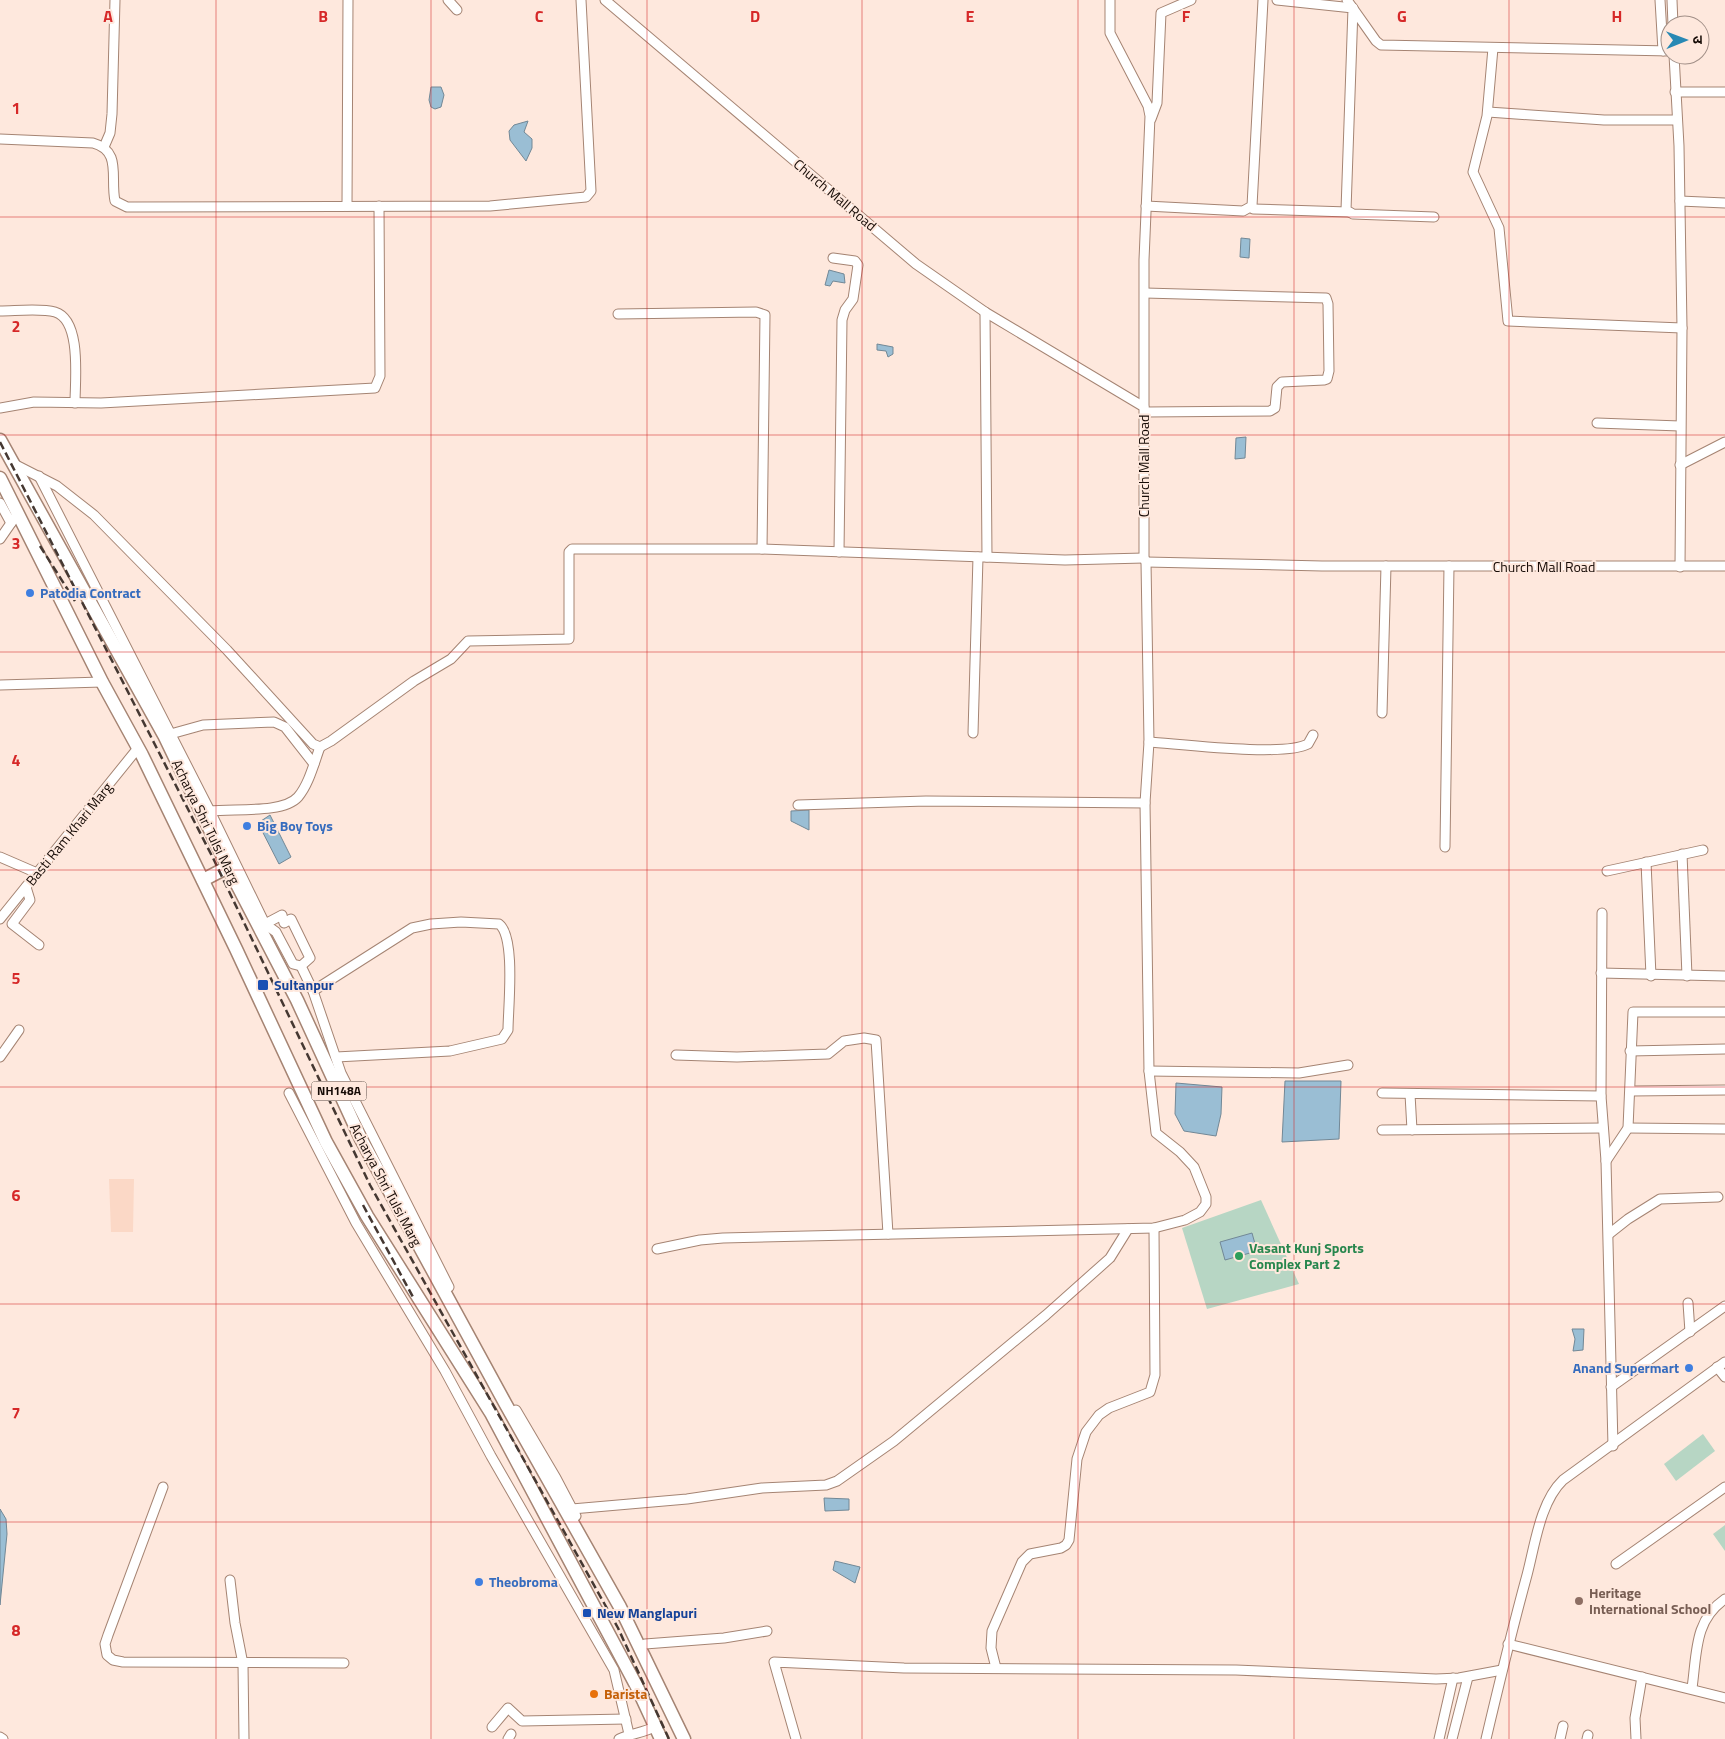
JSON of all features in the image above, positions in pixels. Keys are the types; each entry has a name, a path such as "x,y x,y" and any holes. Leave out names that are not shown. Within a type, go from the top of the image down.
{"highway":[{"name":"Acharya Shri Tulsi Marg","path":"0,440 168,735 228,867 297,1000 361,1139 505,1404 620,1607 684,1739"},
{"name":"Acharya Shri Tulsi Marg","path":"0,478 14,518 138,748 203,880 326,1142 367,1216 491,1414 642,1695 661,1739"},
{"path":"203,880 228,867"},
{"path":"642,1695 659,1684"}],"street":[{"path":"104,147 110,133 112,114 116,0"},
{"path":"346,206 348,0"},
{"path":"448,0 457,10"},
{"path":"0,139 93,143 104,147 108,150 112,160 115,201 122,206 490,206 589,195 582,0"},
{"name":"Church Mall Road","path":"605,0 916,264 985,312 1145,409 1145,560 1386,566 1725,566"},
{"path":"1110,0 1110,33 1148,106 1150,120 1146,206 1145,293 1145,409 1270,412 1275,408 1277,387 1282,382 1327,379 1329,371 1328,304 1326,298 1145,293"},
{"path":"1150,120 1157,103 1161,13 1191,0"},
{"path":"1146,206 1243,211 1252,206 1263,0"},
{"path":"1277,0 1350,4"},
{"path":"1660,0 1662,15"},
{"path":"1672,0 1673,15"},
{"path":"1350,4 1376,41 1381,45 1660,51"},
{"path":"1348,212 1345,206 1350,4"},
{"path":"1493,48 1488,112 1474,172 1499,228 1508,321 1682,328"},
{"path":"1675,65 1680,201 1682,328 1680,567"},
{"path":"1676,92 1725,92"},
{"path":"1488,112 1604,120 1677,120"},
{"path":"1680,201 1725,203"},
{"path":"0,408 34,402 75,403 376,388 380,376 379,206"},
{"path":"1253,209 1434,217"},
{"path":"833,258 855,261 858,265 853,300 845,310 842,320 839,552"},
{"path":"0,311 54,311 65,319 74,340 75,403"},
{"path":"618,314 756,312 765,316 762,549"},
{"path":"973,733 983,557 985,312"},
{"path":"1597,423 1680,426"},
{"path":"1680,465 1725,442"},
{"path":"12,463 57,486 94,516 227,650 314,744 320,747"},
{"path":"39,476 168,735 210,811 265,924 276,932 293,964 301,966 314,991 336,1057 373,1138 483,1355 556,1478 645,1644 688,1739"},
{"path":"0,503 14,518 0,539"},
{"path":"210,811 270,808 288,804 299,795 320,747 414,681 451,659 468,641 479,639 569,639 570,550 762,549 1065,560 1145,560 1148,742 1145,803 1148,1071 1156,1133 1180,1152 1194,1167 1206,1197 1206,1204 1200,1212 1185,1220 1154,1228 709,1238 657,1249"},
{"path":"1382,713 1386,566"},
{"path":"1445,848 1449,566"},
{"path":"0,685 102,682"},
{"path":"168,735 203,726 274,722 286,727 314,764"},
{"path":"1148,742 1244,749 1295,748 1308,744 1313,734"},
{"name":"Basti Ram Khari Marg","path":"0,919 138,748"},
{"path":"798,806 926,800 1145,803"},
{"path":"1607,871 1703,850"},
{"path":"1682,854 1687,976"},
{"path":"0,857 37,872"},
{"path":"1646,862 1651,976"},
{"path":"26,887 30,900 12,924 39,945"},
{"path":"1602,913 1601,1096 1609,1234 1613,1446"},
{"path":"265,924 282,915 284,923 291,919 310,958 301,966"},
{"path":"314,991 418,926 487,922 499,924 506,934 509,961 508,1030 502,1039 450,1051 336,1057"},
{"path":"1601,973 1651,976 1725,976"},
{"path":"1606,1161 1628,1128 1631,1091 1630,1051 1634,1011 1725,1012"},
{"path":"0,1057 19,1030"},
{"path":"676,1055 737,1057 828,1054 844,1041 864,1038 876,1040 888,1234"},
{"path":"1630,1051 1725,1049"},
{"path":"1148,1071 1300,1073 1348,1065"},
{"path":"1631,1091 1725,1090"},
{"path":"289,1093 356,1223 444,1370 491,1456 614,1670 629,1734"},
{"path":"1382,1093 1601,1096"},
{"path":"1410,1094 1412,1130"},
{"path":"1382,1130 1603,1128"},
{"path":"1628,1128 1725,1129"},
{"path":"1609,1234 1628,1219 1660,1199 1718,1197"},
{"path":"996,1668 991,1648 992,1631 1022,1562 1030,1554 1061,1548 1066,1545 1068,1540 1077,1458 1086,1432 1102,1412 1120,1402 1146,1394 1153,1387 1155,1375 1154,1228"},
{"path":"572,1509 687,1500 762,1488 819,1486 837,1481 894,1441 1046,1315 1110,1258 1128,1229"},
{"path":"1688,1303 1690,1332"},
{"path":"1611,1387 1725,1306"},
{"path":"1486,1739 1508,1644 1541,1524 1552,1493 1564,1480 1613,1446 1721,1364 1725,1377"},
{"path":"1616,1564 1725,1487"},
{"path":"163,1488 108,1635 105,1644 107,1656 123,1662 344,1663"},
{"path":"230,1580 235,1623 243,1664 244,1739"},
{"path":"1692,1688 1703,1621 1714,1606 1725,1599"},
{"path":"645,1644 724,1638 768,1631"},
{"path":"1508,1644 1692,1688 1725,1698"},
{"path":"796,1739 774,1662 904,1668 1236,1670 1453,1678 1502,1670"},
{"path":"1452,1739 1468,1677"},
{"path":"1636,1739 1635,1718 1642,1677"},
{"path":"1439,1739 1453,1678"},
{"path":"492,1727 508,1708 522,1721 626,1719"},
{"path":"619,1739 629,1734 644,1733 656,1726"},
{"path":"1560,1739 1563,1726"}],"shaded area":[{"path":"109,1179 134,1179 133,1232 111,1232"}],"green space":[{"name":"Vasant Kunj Sports Complex Part 2","path":"1261,1200 1299,1284 1207,1309 1182,1228"},
{"path":"1703,1434 1715,1451 1676,1481 1664,1464"},
{"path":"1725,1525 1725,1551 1713,1534"}],"water":[{"path":"431,87 441,87 444,95 441,107 435,109 431,107 429,100"},
{"path":"528,121 524,132 532,139 532,148 526,161 510,140 509,131 514,125"},
{"path":"1241,238 1250,239 1249,258 1240,257"},
{"path":"829,270 844,274 845,283 833,281 830,286 825,285"},
{"path":"877,344 893,347 893,354 888,357 886,351 877,350"},
{"path":"1246,437 1245,458 1235,459 1236,438"},
{"path":"809,810 809,830 791,821 791,811"},
{"path":"270,815 291,857 279,864 258,823"},
{"path":"1285,1081 1341,1081 1339,1139 1282,1142"},
{"path":"1176,1083 1222,1087 1221,1114 1216,1136 1184,1131 1175,1114"},
{"path":"1252,1233 1257,1251 1225,1260 1220,1242"},
{"path":"1572,1329 1584,1329 1583,1350 1573,1351 1575,1339"},
{"path":"824,1498 849,1499 849,1510 825,1511"},
{"path":"0,1509 6,1519 7,1534 0,1605"},
{"path":"835,1561 860,1567 855,1583 833,1570"}],"railway":[{"path":"0,442 213,858 370,1185 618,1628 669,1739"},
{"path":"40,546 75,601"},
{"path":"363,1205 413,1297"}],"place":[{"name":"Patodia Contract","path":"30,593"},
{"name":"Big Boy Toys","path":"247,826"},
{"name":"Sultanpur","path":"263,985"},
{"name":"Vasant Kunj Sports Complex Part 2","path":"1239,1256"},
{"name":"Anand Supermart","path":"1689,1368"},
{"name":"Theobroma","path":"479,1582"},
{"name":"Heritage International School","path":"1579,1601"},
{"name":"New Manglapuri","path":"587,1613"},
{"name":"Barista","path":"594,1694"}]}
